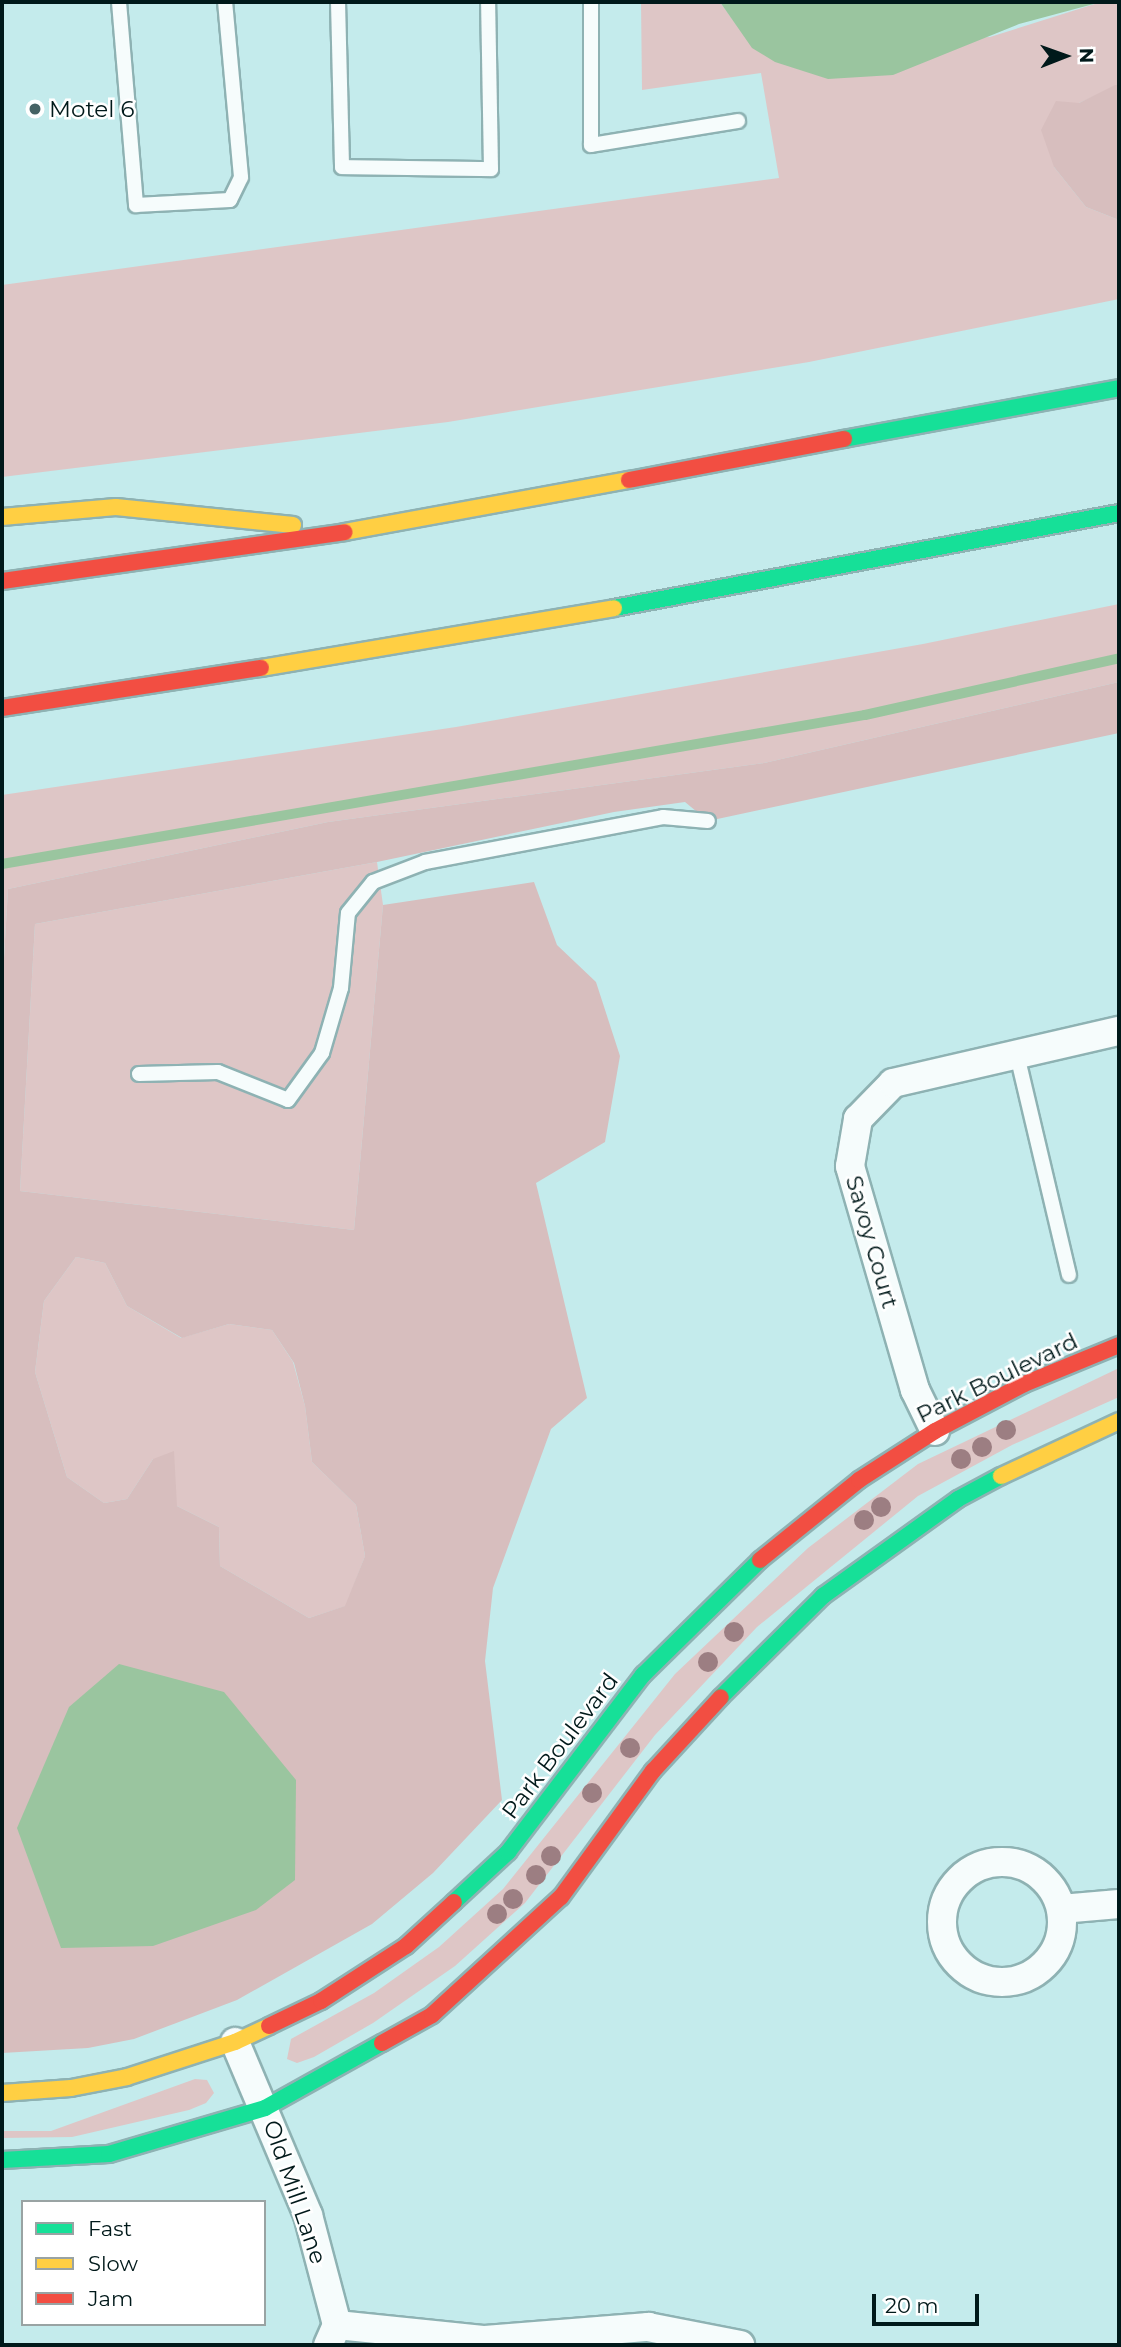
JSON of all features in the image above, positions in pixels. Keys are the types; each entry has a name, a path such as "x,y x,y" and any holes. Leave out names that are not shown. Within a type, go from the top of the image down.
{"main road":[{"path":"2,581 355,531 1119,388"},
{"path":"2,517 116,508 355,531"},
{"path":"2,708 409,646 1119,513"},
{"name":"Park Boulevard","path":"2,2093 71,2088 127,2077 234,2042 321,2001 406,1946 458,1903 508,1853 594,1735 661,1657 775,1546 859,1480 935,1431 1024,1384 1119,1345"},
{"path":"2,2160 109,2154 265,2108 432,2015 497,1960 561,1897 653,1771 702,1715 823,1596 958,1499 1050,1450 1119,1421"}],"street":[{"name":"Savoy Court","path":"935,1431 915,1390 850,1166 859,1119 893,1083 1119,1031"},
{"path":"989,1863 1028,1867 1049,1885 1061,1909 1063,1930 1056,1949 1045,1965 1028,1977 1009,1982 970,1973 945,1942 945,1902 971,1870 989,1863"},
{"path":"1061,1909 1119,1904"},
{"name":"Old Mill Lane","path":"234,2042 265,2108 308,2216 332,2335"},
{"path":"332,2335 485,2340 648,2327 740,2345"}],"lane":[{"path":"119,2 136,205 230,200 241,177 225,2"},
{"path":"338,2 342,167 491,169 488,2"},
{"path":"592,2 591,145 738,121"},
{"path":"139,1074 218,1073 288,1100 322,1053 341,988 348,913 373,882 425,862 663,817 708,821"},
{"path":"1017,1055 1069,1275"}],"shaded area":[{"path":"641,2 720,2 753,48 990,37 1101,2 1119,2 1119,85 1079,103 1054,167 1086,207 1119,220 1119,299 809,362 448,422 2,477 2,285 779,178 761,73 642,90"},
{"path":"720,2 1101,2 1019,24 893,75 828,79 775,62 752,48"},
{"path":"1119,85 1119,220 1086,207 1054,167 1041,130 1056,101 1079,103"},
{"path":"1119,604 1119,682 764,763 328,822 8,889 2,992 2,795 456,727 923,644"},
{"path":"1119,682 1119,733 708,821 685,802 614,812 377,862 35,924 20,1191 354,1230 383,905 534,882 557,945 596,982 620,1056 605,1142 536,1183 587,1398 551,1429 493,1588 485,1661 502,1800 433,1873 372,1924 237,2000 134,2039 88,2048 2,2053 2,992 8,889 328,822 764,763","holes":["76,1257 105,1263 127,1306 182,1338 229,1324 272,1330 294,1363 305,1406 312,1462 356,1505 365,1556 345,1606 309,1618 220,1566 219,1527 177,1506 174,1451 153,1459 127,1499 104,1503 67,1477 35,1372 44,1301"]},
{"path":"377,862 383,905 354,1230 20,1191 35,924"},
{"path":"76,1257 105,1263 127,1306 181,1338 229,1324 272,1330 293,1362 305,1406 312,1462 356,1505 365,1556 346,1606 309,1618 220,1566 219,1527 177,1506 153,1459 127,1499 104,1503 67,1477 35,1372 44,1301"},
{"path":"1119,1368 1119,1397 1012,1445 918,1496 757,1627 655,1735 525,1903 455,1966 373,2023 314,2057 297,2063 287,2059 291,2039 374,1993 439,1947 503,1889 675,1674 808,1548 918,1464"},
{"path":"119,1664 224,1692 296,1780 295,1880 256,1910 153,1946 61,1948 17,1828 69,1707"},
{"path":"195,2079 207,2080 214,2093 206,2103 189,2110 72,2137 2,2138 2,2131 51,2131"}],"waterway":[{"path":"2,864 865,715 1119,658"}],"traffic: fast":[{"path":"844,439 1119,388"},
{"path":"614,608 1119,513"},
{"path":"721,1697 823,1596 958,1499 1001,1476"},
{"path":"454,1902 508,1852 643,1675 760,1560"},
{"path":"2,2160 109,2154 265,2108 382,2043"}],"traffic: slow":[{"path":"345,532 629,480"},
{"path":"2,517 116,507 293,525"},
{"path":"261,668 614,608"},
{"path":"1001,1476 1119,1421"},
{"path":"2,2093 71,2088 127,2077 235,2042 269,2026"}],"traffic: jam":[{"path":"629,480 844,439"},
{"path":"2,581 345,532"},
{"path":"2,708 261,668"},
{"path":"760,1560 859,1480 935,1431 1024,1384 1119,1345"},
{"path":"382,2043 432,2015 561,1897 653,1771 721,1697"},
{"path":"269,2026 321,2001 406,1946 454,1902"}],"place":[{"name":"Motel 6","path":"35,109"}]}
